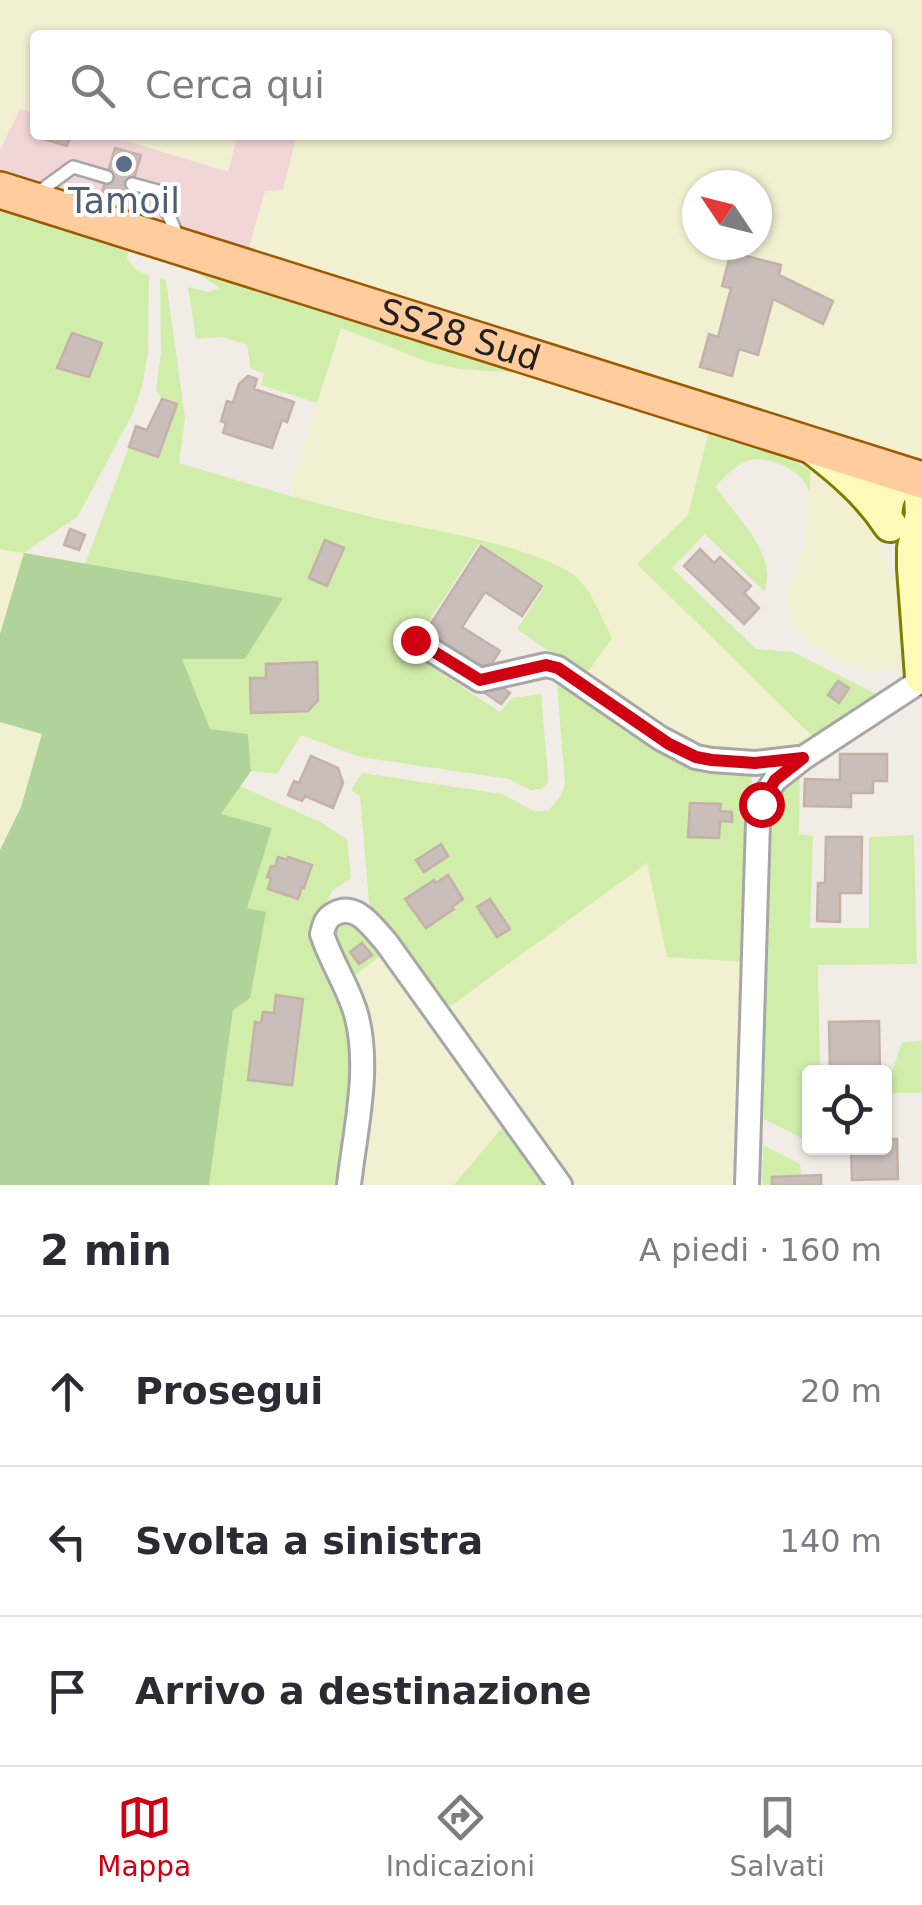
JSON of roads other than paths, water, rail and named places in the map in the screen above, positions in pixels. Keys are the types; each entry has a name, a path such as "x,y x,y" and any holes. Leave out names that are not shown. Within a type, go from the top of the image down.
{"main road":[{"name":"SS28 Sud","path":"15,194 914,477"},
{"path":"806,443 865,494 885,518 914,568"},
{"path":"885,518 886,498 893,485 914,477 921,495 922,515 914,548 922,678"}],"street":[{"path":"415,640 480,680 546,665 558,668 669,744 696,757 755,763 803,758"},
{"path":"747,1185 761,804 770,786 803,758 922,678"},
{"path":"348,1185 361,1044 350,995 322,934 332,914 346,910 361,915 386,942 560,1185"}],"lane":[{"path":"15,194 73,167 107,177"},
{"path":"132,184 158,191 183,247"}],"place":[{"name":"Tamoil","path":"124,164"}]}
